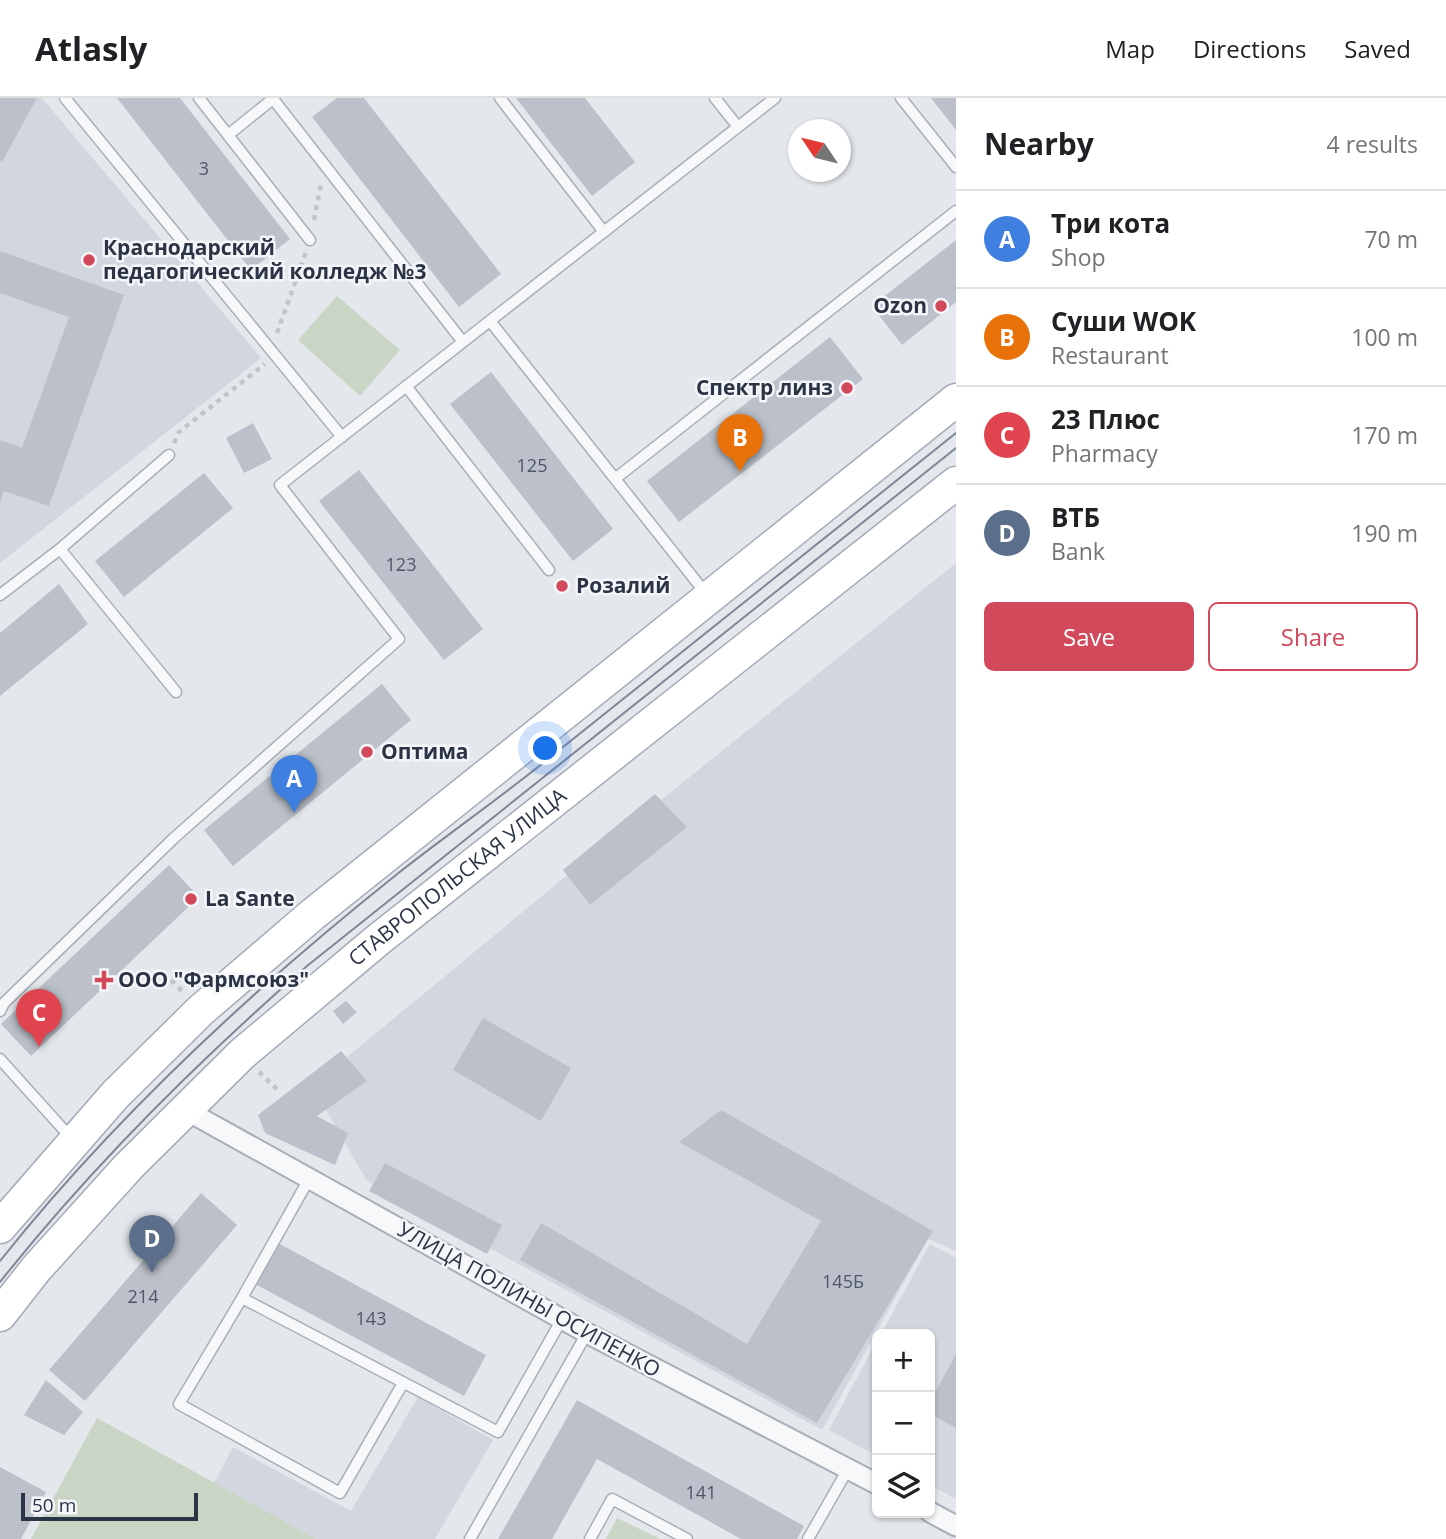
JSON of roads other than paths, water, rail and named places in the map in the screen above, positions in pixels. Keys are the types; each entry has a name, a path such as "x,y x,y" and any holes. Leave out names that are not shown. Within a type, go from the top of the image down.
{"main road":[{"path":"0,1227 134,1075 200,1011 312,915 956,400"},
{"name":"СТАВРОПОЛЬСКАЯ УЛИЦА","path":"0,1315 82,1217 184,1109 242,1054 379,939 956,483"}],"street":[{"name":"УЛИЦА ПОЛИНЫ ОСИПЕНКО","path":"184,1109 587,1333 872,1481"},
{"path":"935,1515 956,1526"}],"lane":[{"path":"65,98 342,437"},
{"path":"199,98 310,240"},
{"path":"500,98 604,232"},
{"path":"715,98 738,127"},
{"path":"0,1011 174,838 399,639 280,485 775,98"},
{"path":"901,98 956,167"},
{"path":"228,135 274,99 463,342"},
{"path":"616,478 956,211"},
{"path":"489,321 709,597"},
{"path":"406,386 549,570"},
{"path":"0,595 60,549 169,455"},
{"path":"60,549 176,692"},
{"path":"0,1059 74,1140"},
{"path":"309,1179 179,1404 340,1493 403,1382"},
{"path":"242,1297 498,1432 562,1319"},
{"path":"470,1539 587,1333"},
{"path":"808,1539 848,1469"},
{"path":"590,1539 612,1499 687,1539"}],"tram line":[{"path":"0,1261 91,1155 139,1104 293,960 401,871 526,777 956,433"},
{"path":"0,1282 71,1197 146,1117 225,1040 307,966 956,448"}],"place":[{"name":"Краснодарский педагогический колледж №3","path":"89,260"},
{"name":"Ozon","path":"941,306"},
{"name":"Спектр линз","path":"847,388"},
{"name":"Суши WOK","path":"740,472"},
{"name":"Розалий","path":"562,586"},
{"name":"Оптима","path":"367,752"},
{"name":"Три кота","path":"294,813"},
{"name":"La Sante","path":"191,899"},
{"name":"ООО \"Фармсоюз\"","path":"104,980"},
{"name":"23 Плюс","path":"39,1047"},
{"name":"ВТБ","path":"152,1273"}]}
